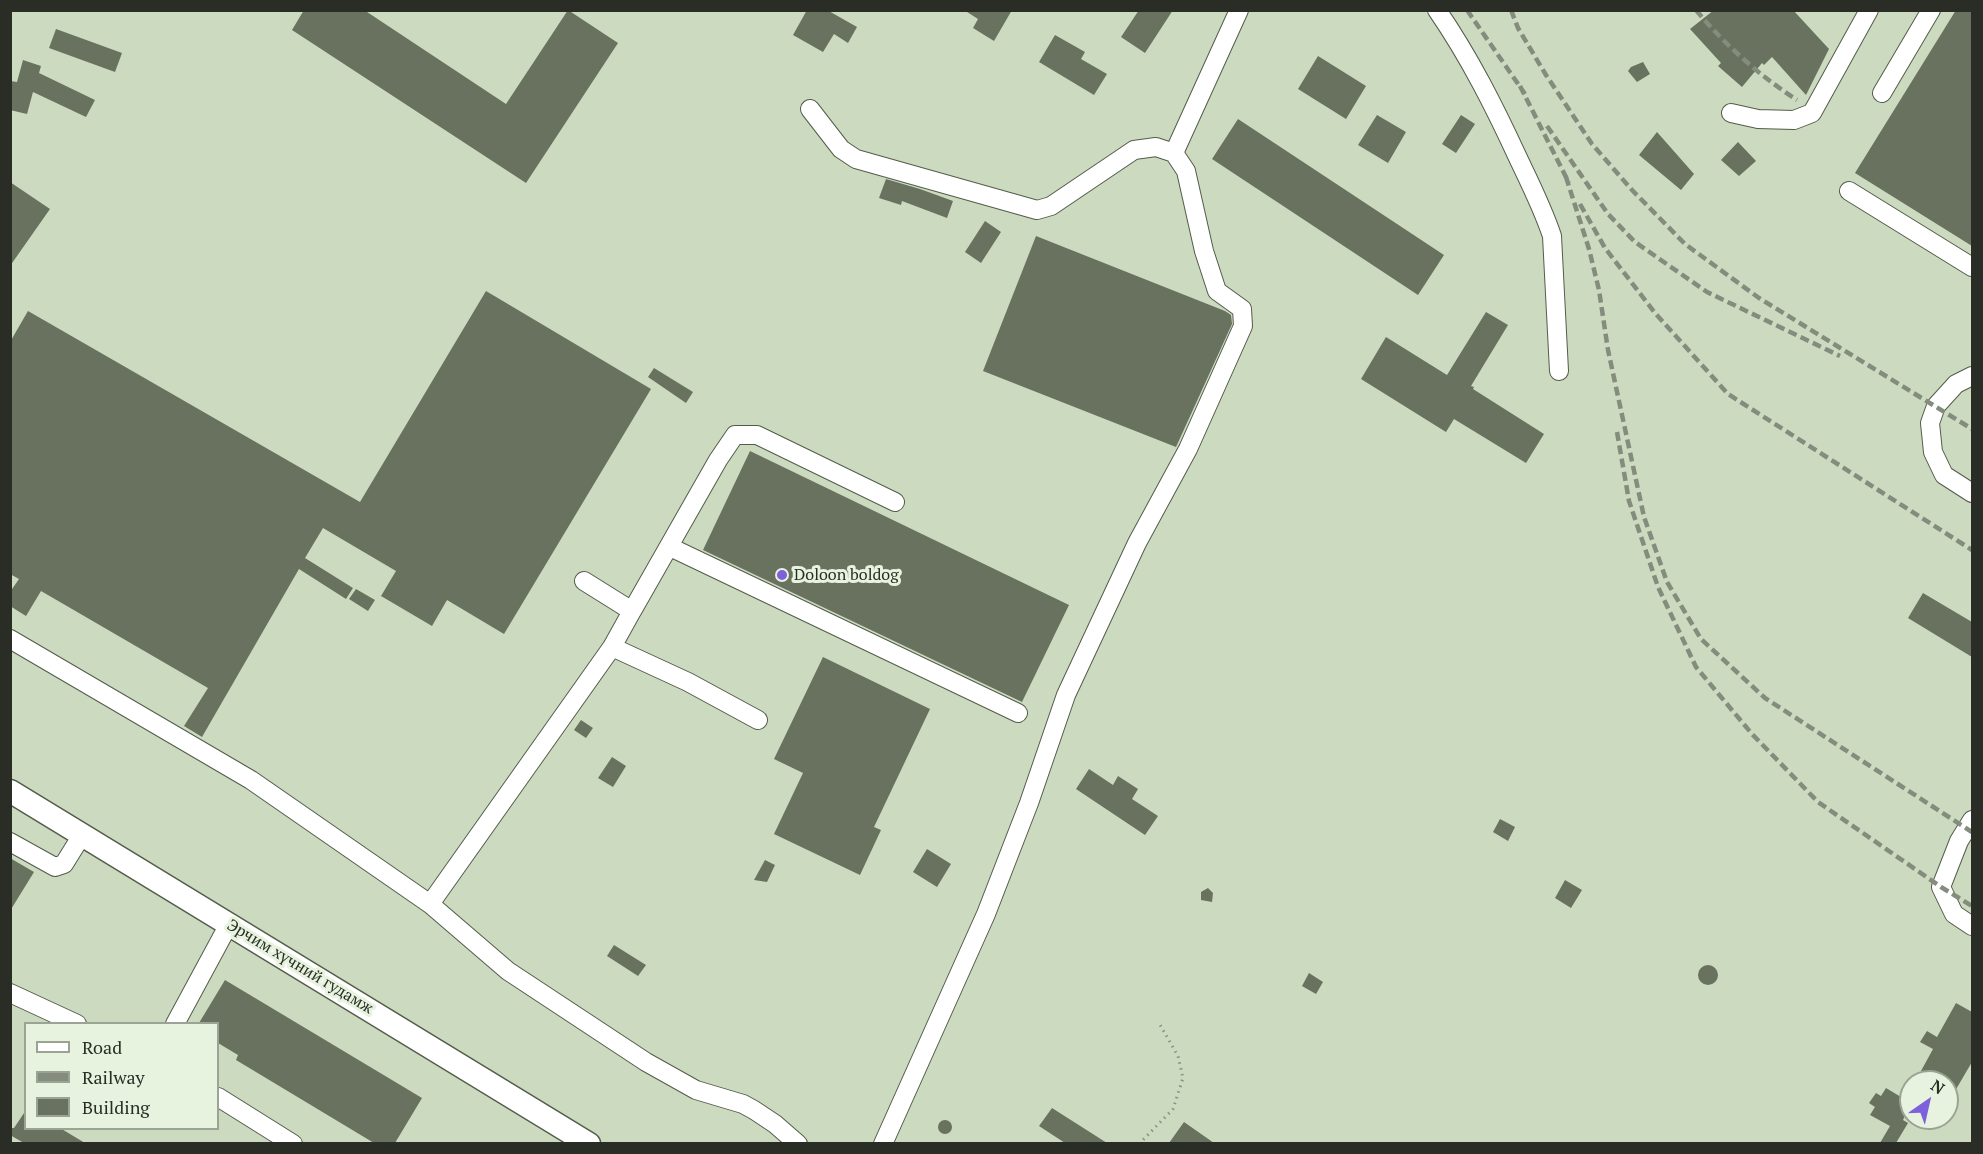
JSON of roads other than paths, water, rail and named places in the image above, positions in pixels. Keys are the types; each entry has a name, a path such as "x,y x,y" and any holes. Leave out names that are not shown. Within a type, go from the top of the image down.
{"main road":[{"name":"Эрчим хүчний гудамж","path":"10,791 589,1143"}],"street":[{"path":"1174,153 1239,10"},
{"path":"1437,10 1462,47 1496,108 1546,216 1552,236 1558,370"},
{"path":"1731,113 1758,119 1794,120 1812,113 1869,10"},
{"path":"1882,93 1931,10"},
{"path":"810,109 841,149 856,159 1037,210 1051,206 1134,150 1156,147 1174,153 1186,171 1204,250 1217,291 1242,309 1243,326 1188,449 1137,543 1066,695 1029,803 986,914 883,1143"},
{"path":"1849,191 1972,267"},
{"path":"1972,376 1956,384 1936,406 1930,423 1933,452 1944,475 1972,493"},
{"path":"430,904 612,647 718,460 735,435 757,435 895,502"},
{"path":"670,547 1018,713"},
{"path":"584,580 632,611"},
{"path":"10,639 251,780 430,904 508,971 646,1062 696,1090 743,1104 775,1124 798,1143"},
{"path":"612,647 688,682 758,720"},
{"path":"1972,820 1959,841 1941,887 1954,914 1972,926"},
{"path":"10,842 55,867 64,864 82,835"},
{"path":"176,1022 229,924"},
{"path":"10,993 75,1022"},
{"path":"219,1098 273,1138 293,1143"}],"railway":[{"path":"1467,10 1525,94"},
{"path":"1511,10 1518,28 1546,75 1592,144 1632,190 1685,244 1759,298 1972,429"},
{"path":"1696,10 1744,59 1797,100"},
{"path":"1520,86 1569,183"},
{"path":"1547,126 1608,214 1635,242 1707,292 1840,356"},
{"path":"1566,177 1589,249 1599,290 1608,350 1644,517 1667,582 1701,639 1765,698 1972,832"},
{"path":"1580,204 1605,248 1655,313 1728,394 1972,550"},
{"path":"1617,432 1629,501 1658,587 1696,667 1752,734 1818,802 1972,906"}],"place":[{"name":"Doloon boldog","path":"782,575"}]}
